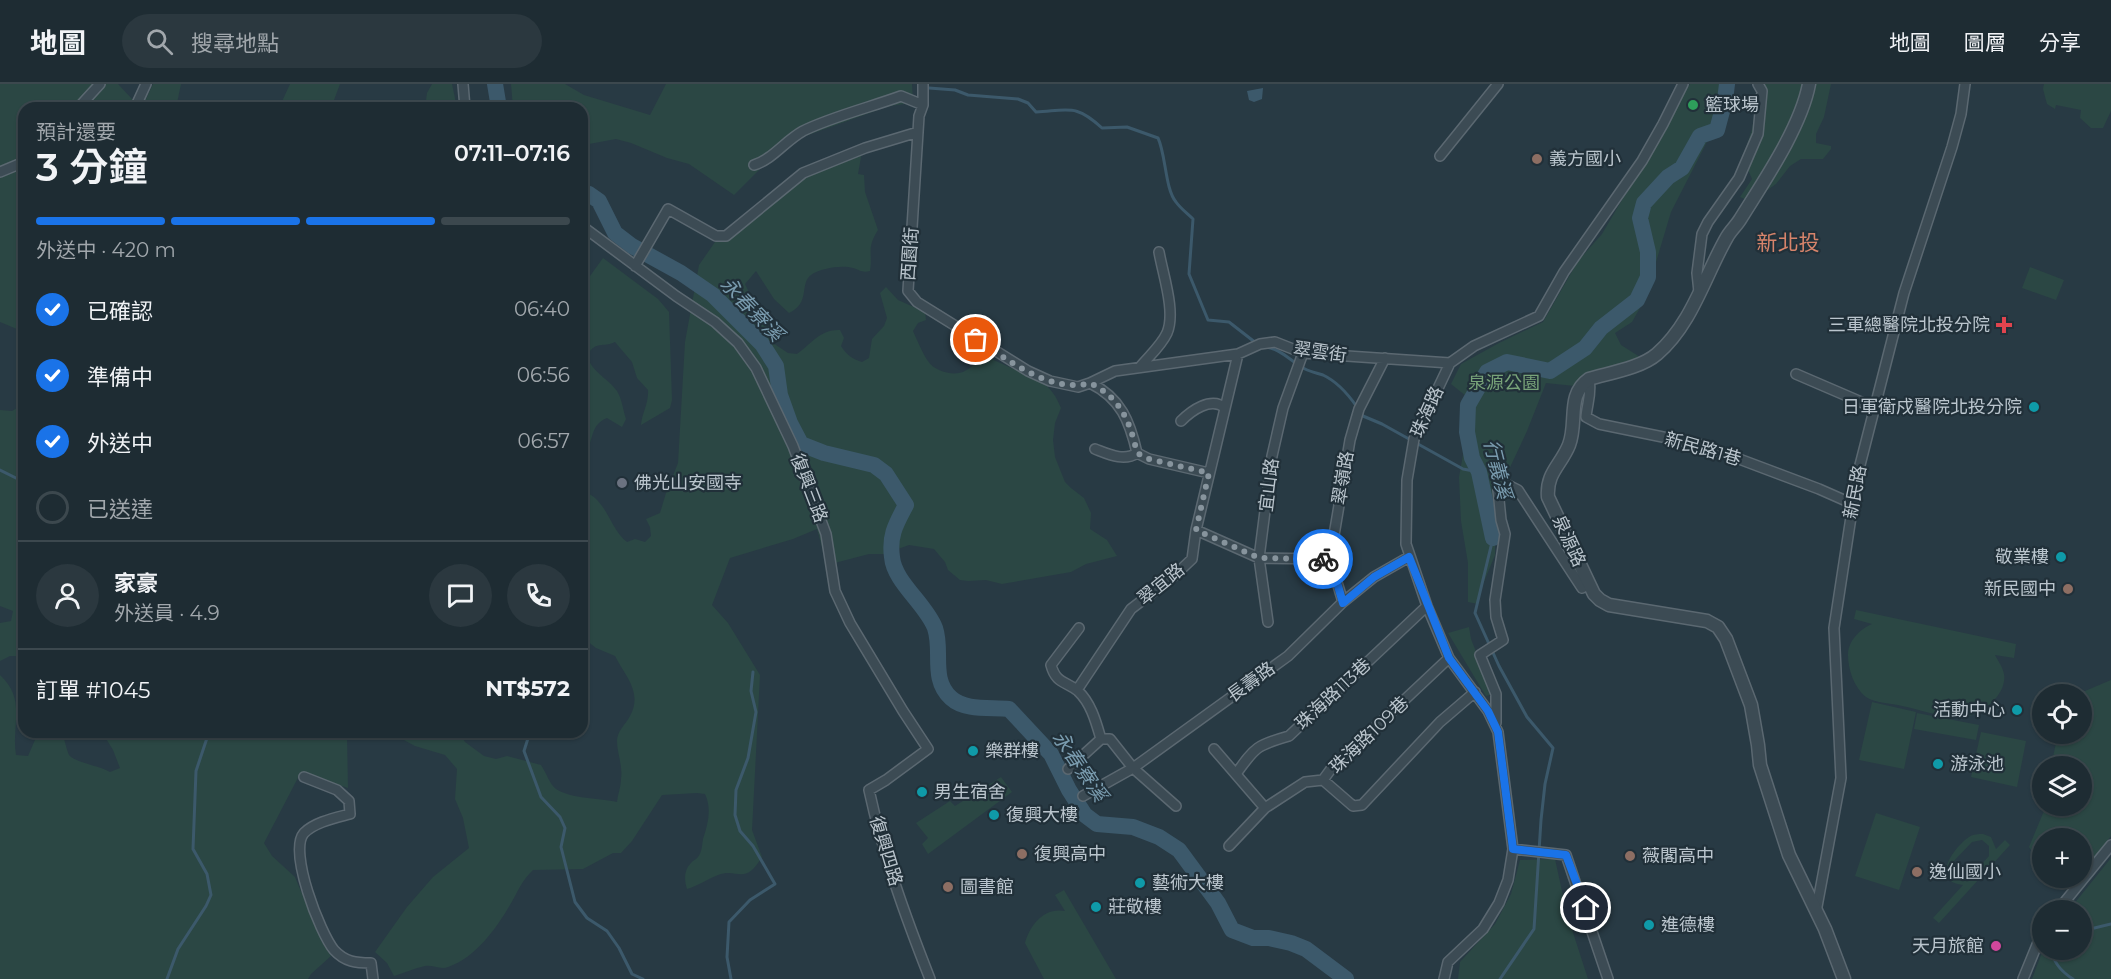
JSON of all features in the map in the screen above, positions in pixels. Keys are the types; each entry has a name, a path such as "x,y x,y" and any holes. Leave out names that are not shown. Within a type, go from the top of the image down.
{"street":[{"path":"84,102 100,84"},
{"path":"138,102 146,84"},
{"path":"463,84 464,102"},
{"name":"西園街","path":"923,84 908,291 917,302 1028,371 1050,381 1078,387 1090,383"},
{"path":"1440,156 1498,84"},
{"name":"珠海路","path":"1444,979 1448,962 1483,929 1499,903 1508,880 1513,849 1502,754 1496,726 1475,692 1449,658 1409,557 1406,544 1407,480 1414,439 1450,363 1474,346 1539,316 1564,272 1642,161 1683,84"},
{"path":"1699,292 1697,273 1702,234 1739,178 1758,134 1762,91 1758,84"},
{"path":"1589,380 1648,362 1660,352 1685,320 1729,233 1766,178 1806,100 1809,84"},
{"name":"新民路","path":"1816,912 1841,778 1834,628 1860,465 1904,293 1956,131 1965,84"},
{"path":"754,165 766,162 772,153 805,130 901,96 923,105"},
{"path":"635,266 668,209 716,237 721,237 757,212 804,173 865,148 918,132"},
{"path":"0,172 18,164"},
{"name":"復興三路","path":"588,231 715,322 738,343 756,368 793,446 826,534 836,591 850,623 928,749"},
{"path":"1140,367 1161,342 1170,326 1171,315 1159,252"},
{"name":"翠雲街","path":"1090,383 1115,371 1238,354 1260,344 1275,342 1303,353 1450,363"},
{"name":"宜山路","path":"1268,622 1259,558 1272,456 1282,408 1303,353"},
{"name":"翠宜路","path":"1077,690 1131,609 1192,559 1196,530 1238,354"},
{"name":"翠嶺路","path":"1343,603 1330,559 1350,440 1359,409 1385,358"},
{"path":"1796,375 1875,408"},
{"name":"新民路1巷","path":"1589,380 1591,391 1586,417 1599,424 1702,445 1820,489 1853,504"},
{"name":"泉源路","path":"1589,380 1581,384 1573,402 1572,437 1551,476 1547,488 1548,497 1589,584 1600,600 1609,605 1707,621 1721,630 1751,705 1760,765 1789,855 1844,979"},
{"path":"1090,383 1104,390 1114,399 1130,425 1137,453 1149,459 1209,473"},
{"path":"1181,422 1190,412 1211,403 1225,408"},
{"path":"1095,448 1123,457 1131,457 1137,453"},
{"path":"1496,726 1496,694 1480,655 1503,640 1496,617 1495,600 1505,534 1498,490 1508,485 1518,490 1582,588 1589,584"},
{"path":"1196,530 1259,558 1330,559"},
{"name":"長壽路","path":"1083,796 1133,768 1288,656 1343,603 1374,577 1409,557"},
{"name":"珠海路113巷","path":"1236,774 1249,756 1262,744 1289,736 1427,606"},
{"path":"1079,628 1051,665 1054,675 1077,690 1094,715 1101,739"},
{"name":"珠海路109巷","path":"1228,846 1265,808 1305,782 1323,780 1331,768 1449,658"},
{"path":"1323,780 1353,806 1362,805 1440,722 1475,692"},
{"path":"1068,769 1101,739 1110,739 1133,768 1176,807"},
{"path":"1214,748 1265,808"},
{"name":"復興四路","path":"928,749 869,790 876,823 930,979"},
{"path":"304,777 338,790 349,801 350,814 326,820 304,833 299,842 298,853 303,877 317,916 334,949 351,963 372,963 373,979"},
{"path":"2066,900 2111,845"},
{"path":"1513,849 1566,855 1608,979"},
{"path":"2023,979 2032,957"}],"green space":[{"path":"0,84 118,84 132,99 146,99 153,84 181,84 177,102 18,102 18,330 0,322"},
{"path":"290,84 340,84 333,102 282,102"},
{"path":"432,84 452,84 456,102 426,102"},
{"path":"511,84 565,84 584,95 650,115 666,84 912,84 913,103 889,106 786,143 734,195 689,164 667,158 631,143 616,139 588,145 588,102 512,102"},
{"name":"泉源公園","path":"1690,84 1731,84 1723,122 1711,134 1671,212 1645,299 1632,322 1615,333 1621,345 1640,357 1583,377 1575,386 1546,383 1505,478 1495,514 1495,555 1483,584 1478,604 1468,602 1468,563 1461,521 1459,477 1468,427 1466,396 1451,384 1461,364 1543,322 1578,261 1602,234"},
{"path":"1755,84 1831,84 1824,117 1816,134 1816,143 1831,146 1831,149 1823,159 1801,159 1790,166 1776,184 1762,194 1747,200 1740,197 1752,179 1743,158 1752,129 1757,101"},
{"path":"2044,84 2111,84 2111,111 2103,128 2091,128 2080,118 2081,110 2056,105 2055,109 2047,104"},
{"path":"863,146 858,174 864,175 865,192 878,230 871,246 870,271 843,267 826,269 811,275 806,283 800,304 789,313 774,299 756,271 745,284 755,305 767,318 773,343 788,353 797,354 822,334 840,330 844,338 841,346 845,352 855,360 862,362 869,358 872,339 884,326 887,318 880,293 886,287 898,300 925,312 926,320 918,323 913,331 926,359 934,368 944,372 959,373 987,357 1040,381 1053,393 1061,408 1055,423 1053,440 1055,457 1065,482 1084,498 1091,513 1090,529 1107,540 1117,556 1086,564 1071,572 1002,584 986,580 968,581 960,580 948,570 945,562 934,549 909,545 884,554 869,554 827,565 817,529 793,539 730,558 712,605 728,623 760,675 752,830 762,857 756,866 745,874 725,873 687,889 686,872 700,853 708,822 707,800 705,794 697,793 662,795 632,841 621,853 613,853 583,869 533,870 491,933 467,957 445,968 425,966 394,976 387,963 375,952 407,907 433,877 469,848 463,818 455,799 457,769 445,755 415,746 400,738 463,738 484,756 496,759 507,756 541,765 552,785 562,792 617,802 621,784 621,764 617,737 630,716 635,699 631,684 615,656 596,648 588,642 588,493 606,511 618,533 627,542 635,539 645,542 651,536 646,519 660,513 678,463 685,342 699,265 722,232 802,169"},
{"path":"603,258 658,299 669,312 672,400 670,408 641,425 648,390 637,378 632,362 615,342 594,347 588,354 588,276"},
{"path":"2030,267 2064,280 2056,300 2022,288"},
{"path":"588,358 592,366 617,391 626,419 622,427 607,418 601,421 594,430 588,447"},
{"path":"18,408 18,656 10,656 0,661 0,623 11,621 13,611 0,606 0,410 12,411"},
{"path":"1856,610 2016,644 2014,658 1995,655 2004,674 1999,694 1982,710 1961,718 1869,699 1858,689 1849,666 1850,645 1863,629 1872,624 1854,619"},
{"path":"1469,627 1471,639 1492,692 1490,695 1486,696 1448,633"},
{"path":"0,675 8,684 16,703 16,755 28,756 36,738 64,738 69,755 110,772 120,768 106,738 347,738 348,788 301,772 264,843 272,856 295,877 322,942 331,956 308,979 0,979"},
{"path":"2111,680 2111,836 2092,861 2092,828 2037,828 2042,816 2092,816 2092,756 2053,756 2056,744 2092,744 2092,688"},
{"path":"1872,702 1916,712 1904,769 1859,760"},
{"path":"1917,713 1979,725 1976,740 1914,729"},
{"path":"1981,732 2026,741 2017,787 1971,777"},
{"path":"1001,777 1012,792 928,854 922,844 928,838 916,823 950,801 955,806"},
{"path":"1876,813 1920,827 1899,890 1855,876"},
{"path":"1983,834 1991,837 1996,849 2005,840 2010,845 1939,923 1933,918 1963,885 1947,878 1948,864 1963,842 1972,835","holes":["1982,840 1989,846 1989,856 1968,879 1962,881 1955,876 1951,864 1972,842"]},
{"path":"2111,858 2111,979 2032,979 2039,960 2092,960 2092,900 2077,900 2087,888 2092,888 2092,882"},
{"path":"1555,859 1567,914 1588,979 1458,979 1460,962 1495,924 1511,894 1520,860"},
{"path":"1064,890 1116,979 1044,979 1025,943 1034,924 1044,915 1057,910 1065,911 1055,895"}],"water":[{"path":"1263,88 1262,99 1254,102 1249,100 1247,91"}],"waterway":[{"name":"永春寮溪","path":"495,84 498,102"},
{"name":"行義溪","path":"1493,538 1479,472 1472,458 1467,432 1468,405 1487,372 1507,362 1550,371 1585,348 1601,328 1637,300 1648,277 1648,252 1640,218 1644,203 1668,177 1682,168 1700,136 1717,130 1727,84"},
{"path":"929,88 955,90 968,95 1018,99 1028,103 1036,112 1072,110 1086,115 1102,128 1127,127 1158,138 1172,196 1193,219 1189,274 1208,320 1229,322 1256,343"},
{"name":"永春寮溪","path":"588,194 599,201 615,233 632,246 681,273 713,295 762,344 776,366 780,395 790,423 801,444 824,453 874,465 886,474 906,505 892,536 891,549 894,566 935,628 939,674 951,698 971,707 1009,709 1051,754 1069,790 1085,815 1097,824 1133,827 1159,837 1179,850 1218,903 1232,930 1253,938 1269,938 1306,949 1346,979"},
{"path":"1264,347 1276,350 1305,369 1333,381 1357,407"},
{"path":"1361,413 1463,469 1479,472"},
{"path":"0,470 18,479"},
{"name":"行義溪","path":"1493,538 1475,613 1499,666 1527,717 1553,748 1545,784 1541,820 1534,929 1500,979"},
{"path":"731,979 727,957 729,922 750,900 775,884 753,846 740,831 735,815 736,790 748,758 756,712 751,691 753,672"},
{"path":"167,979 178,949 211,895 207,874 193,849 196,771 207,738"},
{"path":"528,738 524,751 541,797 560,817 565,828 561,847 575,902 587,918 607,931 619,948 632,974 643,979"},
{"path":"2092,929 2111,924"},
{"path":"2055,960 2073,979"}],"way so far":[{"path":"976,340 1028,371 1050,381 1078,387 1090,383 1104,390 1114,399 1130,425 1137,453 1149,459 1209,473 1196,530 1259,558 1323,559"}],"place":[{"name":"籃球場","path":"1693,105"},
{"name":"義方國小","path":"1537,159"},
{"name":"三軍總醫院北投分院","path":"2004,325"},
{"name":"日軍衛戍醫院北投分院","path":"2034,407"},
{"name":"佛光山安國寺","path":"622,483"},
{"name":"敬業樓","path":"2061,557"},
{"name":"新民國中","path":"2068,589"},
{"name":"活動中心","path":"2017,710"},
{"name":"樂群樓","path":"973,751"},
{"name":"游泳池","path":"1938,764"},
{"name":"男生宿舍","path":"922,792"},
{"name":"復興大樓","path":"994,815"},
{"name":"復興高中","path":"1022,854"},
{"name":"薇閣高中","path":"1630,856"},
{"name":"逸仙國小","path":"1917,872"},
{"name":"藝術大樓","path":"1140,883"},
{"name":"圖書館","path":"948,887"},
{"name":"莊敬樓","path":"1096,907"},
{"name":"進德樓","path":"1649,925"},
{"name":"天月旅館","path":"1996,946"}],"district":[{"name":"新北投","path":"1788,243"}],"route":[{"path":"1323,559 1330,559 1343,603 1374,577 1409,557 1449,658 1475,692 1496,726 1502,754 1513,849 1566,855 1586,908"}]}
